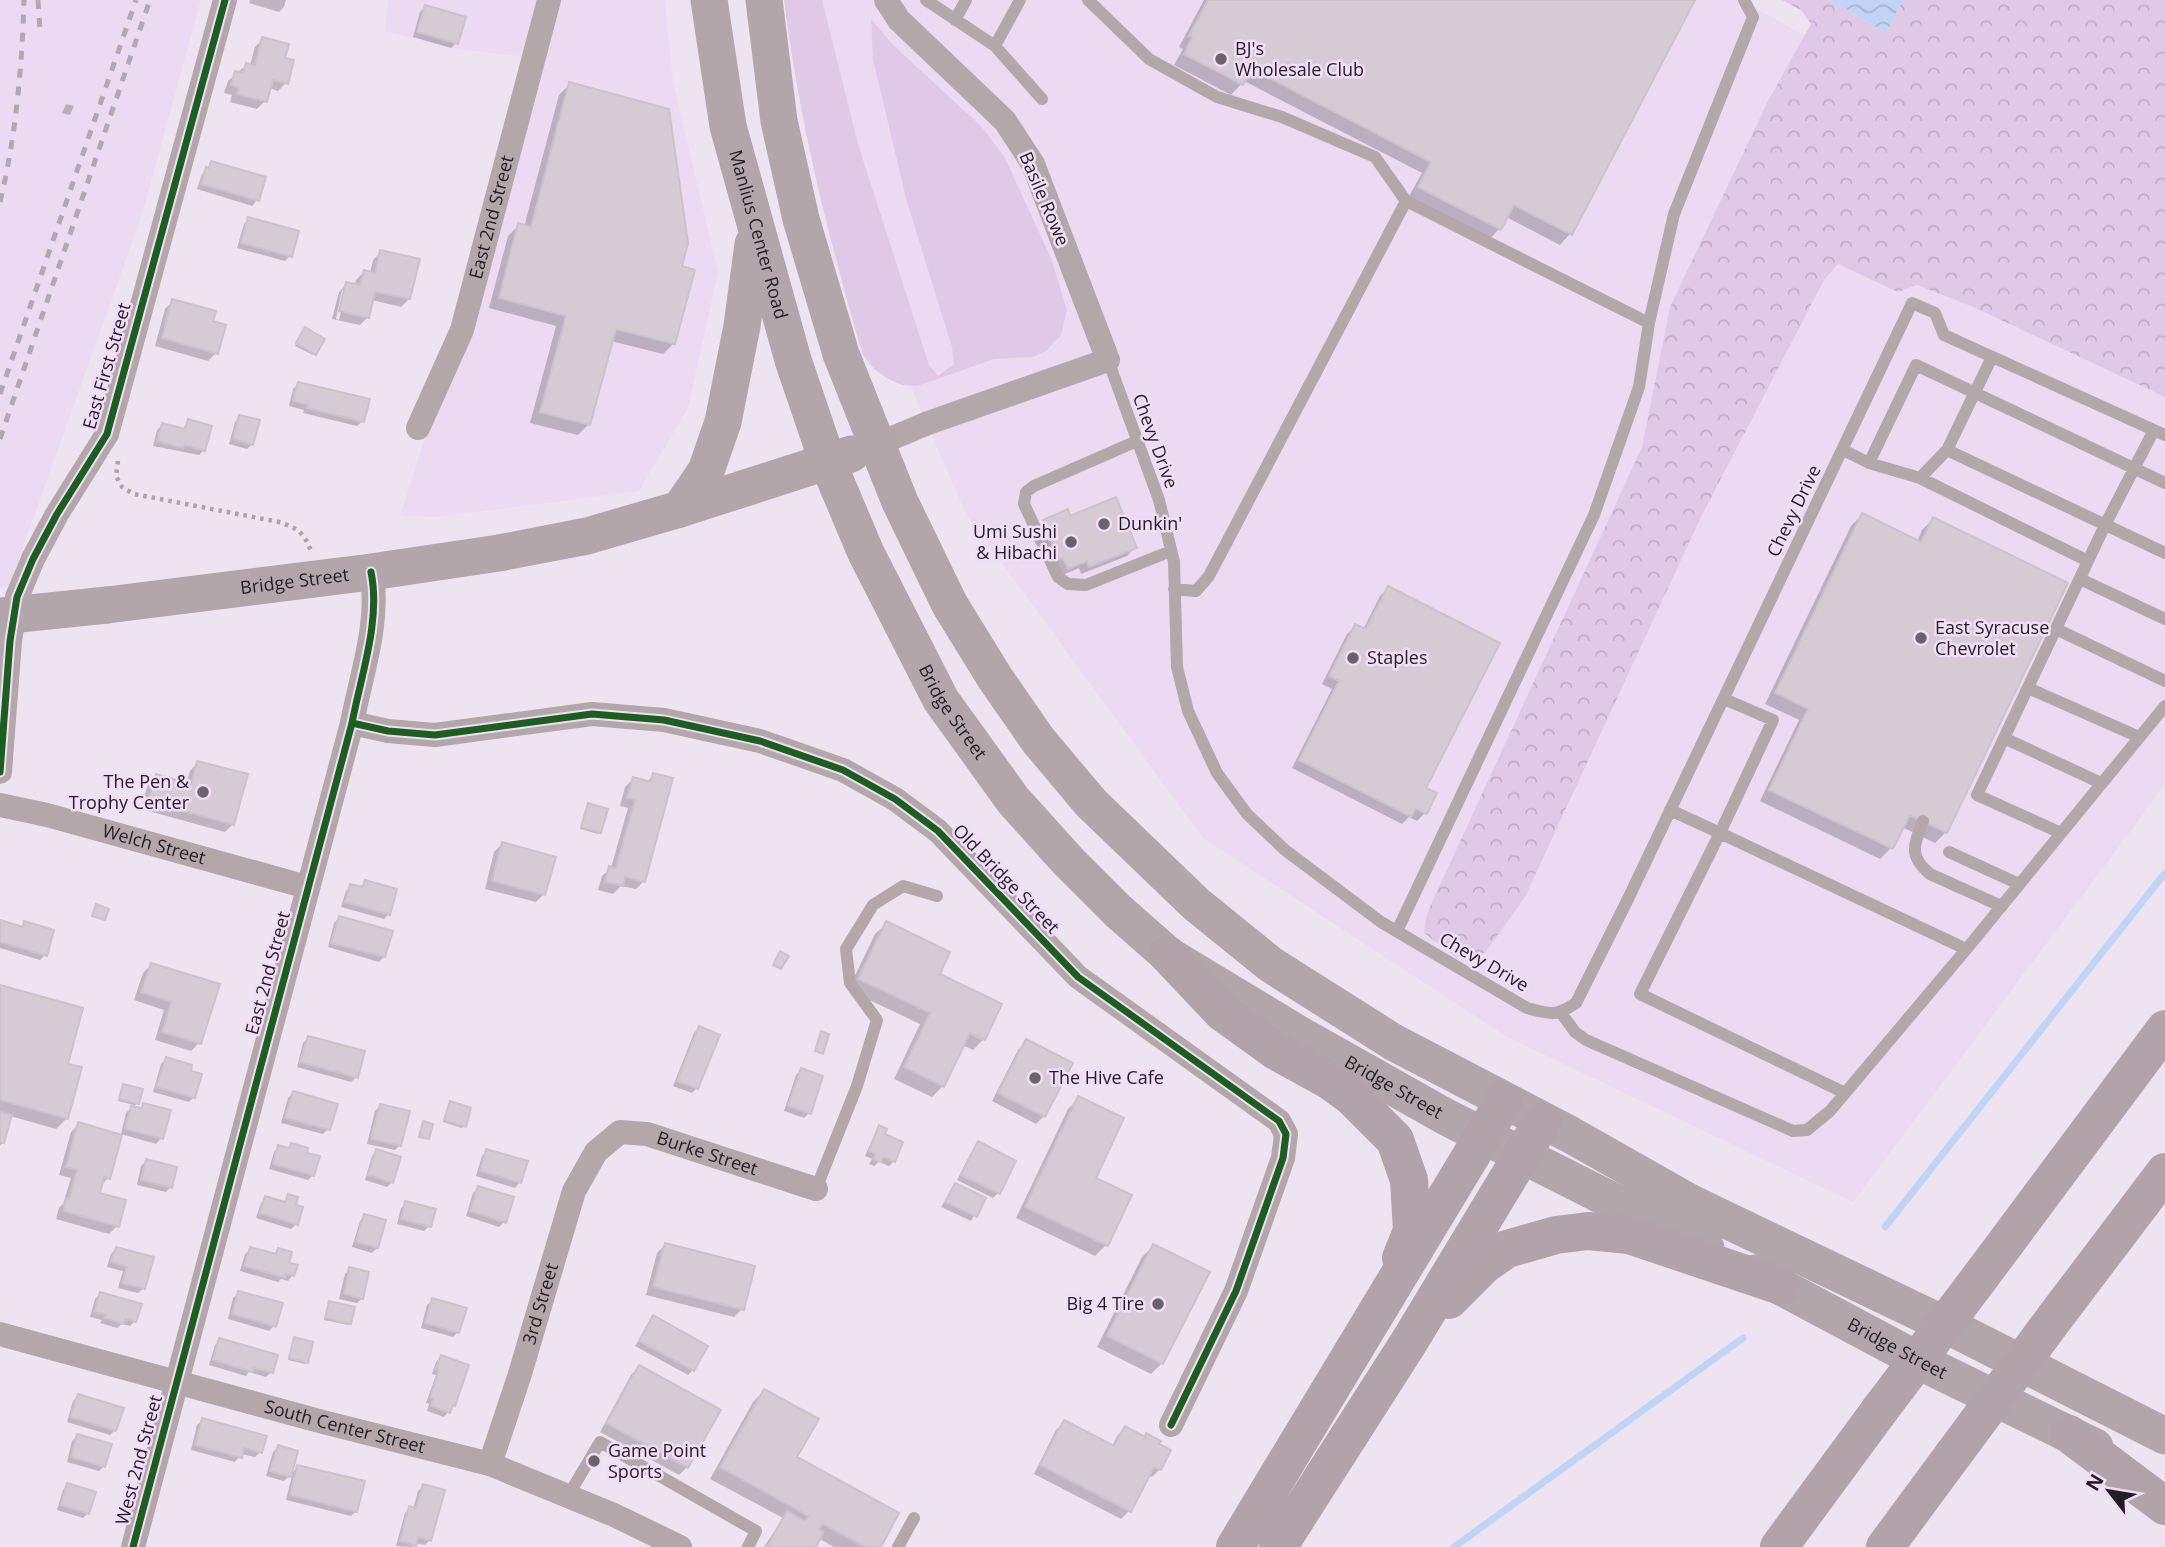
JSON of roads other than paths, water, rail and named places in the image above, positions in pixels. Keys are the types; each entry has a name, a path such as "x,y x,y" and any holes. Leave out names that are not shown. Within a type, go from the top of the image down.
{"highway":[{"path":"1168,955 1222,1012 1276,1051 1330,1081 1352,1097 1395,1140 1409,1180 1412,1231 1380,1310"},
{"path":"1779,1547 2165,1029"},
{"path":"1235,1547 1504,1101"},
{"path":"1278,1547 1409,1342 1542,1122"},
{"path":"1885,1547 2165,1172"},
{"path":"1409,1342 1484,1265 1507,1249 1556,1235 1588,1231 1629,1235 1781,1286"},
{"path":"2069,1434 2165,1506"}],"main road":[{"path":"764,0 779,121 801,219 841,354 900,502 950,605 995,678 1038,740 1091,803 1196,904 1270,964 1393,1041 1691,1203 1958,1331 2165,1436"},
{"name":"Manlius Center Road","path":"709,9 728,126 793,360 828,463"},
{"path":"680,509 706,471 723,422 742,326 755,229"},
{"name":"Bridge Street","path":"0,616 320,579 499,553 587,536 828,463 878,444"},
{"name":"Bridge Street","path":"828,463 866,553 941,700 1013,800 1085,878 1168,955 1297,1033 1484,1136 1781,1286 1933,1368 2165,1483"}],"street":[{"name":"East First Street","path":"0,772 10,641 17,597 57,514 107,434 225,0"},
{"name":"East 2nd Street","path":"418,428 463,330 549,0"},
{"name":"Basile Rowe","path":"886,0 899,20 1005,121 1033,164 1108,360"},
{"name":"Bridge Street","path":"878,444 928,423 1108,360"},
{"name":"East 2nd Street","path":"176,1381 352,723 374,618 374,585 371,572"},
{"name":"Old Bridge Street","path":"352,723 388,731 435,735 592,714 664,720 760,741 842,770 895,799 938,831 1078,977 1279,1121 1286,1134 1283,1158 1236,1290 1171,1425"},
{"name":"Welch Street","path":"0,805 47,815 307,887"},
{"name":"Burke Street","path":"601,1147 620,1132 647,1134 816,1189"},
{"name":"3rd Street","path":"490,1464 519,1377 574,1191 601,1147"},
{"name":"South Center Street","path":"0,1334 323,1422 490,1464 680,1547"},
{"name":"West 2nd Street","path":"132,1547 176,1381"}],"lane":[{"path":"955,20 966,0"},
{"path":"995,46 1020,0"},
{"path":"1088,0 1149,58 1217,97 1282,117 1375,157 1406,201 1649,323"},
{"path":"1397,931 1594,515 1639,387 1649,323 1674,214 1753,17 1744,0"},
{"path":"928,1 995,46 1042,99"},
{"path":"1174,589 1196,591 1209,576 1406,201"},
{"name":"Chevy Drive","path":"1108,360 1159,500 1171,551 1177,667 1188,711 1217,773 1247,814 1285,850 1381,922 1527,1008 1561,1013 1576,1003 1912,303 1936,313 1944,335 1992,357"},
{"path":"1920,478 1947,450 1992,357 2160,433 2134,469 2106,523 1977,795 2061,833"},
{"path":"1869,463 1916,365 2165,483"},
{"path":"1137,441 1034,486 1026,492 1024,504 1058,577 1068,584 1086,585 1171,551"},
{"path":"1843,450 1869,463 1920,478 2088,561"},
{"path":"1947,450 2165,553"},
{"path":"2080,579 2165,619"},
{"path":"2056,629 2165,681"},
{"path":"2028,688 2139,737"},
{"path":"1724,699 1773,720 1640,994 1845,1093"},
{"path":"1561,1013 1575,1031 1587,1040 1793,1131 1807,1130 1830,1111 2165,706"},
{"path":"2004,737 2101,783"},
{"path":"1670,810 1966,949"},
{"path":"1923,821 1914,844 1915,856 1922,867 1930,874 2001,906"},
{"path":"1949,852 2019,884"},
{"path":"816,1189 857,1086 877,1020 850,983 846,948 873,905 903,886 937,896"},
{"path":"568,1496 600,1442 756,1531 748,1547"},
{"path":"898,1547 914,1518"}],"water":[{"path":"1830,0 1903,0 1886,33"}],"waterway":[{"path":"1885,1227 2165,873"},
{"path":"1454,1547 1743,1338"}],"railway":[{"path":"0,202 17,101 24,0"},
{"path":"38,0 40,30"},
{"path":"0,394 136,0"},
{"path":"0,439 150,0"}],"place":[{"name":"BJ's Wholesale Club","path":"1221,59"},
{"name":"Dunkin'","path":"1104,524"},
{"name":"Umi Sushi & Hibachi","path":"1071,542"},
{"name":"East Syracuse Chevrolet","path":"1921,638"},
{"name":"Staples","path":"1353,658"},
{"name":"The Pen & Trophy Center","path":"203,792"},
{"name":"The Hive Cafe","path":"1035,1078"},
{"name":"Big 4 Tire","path":"1158,1304"},
{"name":"Game Point Sports","path":"594,1461"}]}
